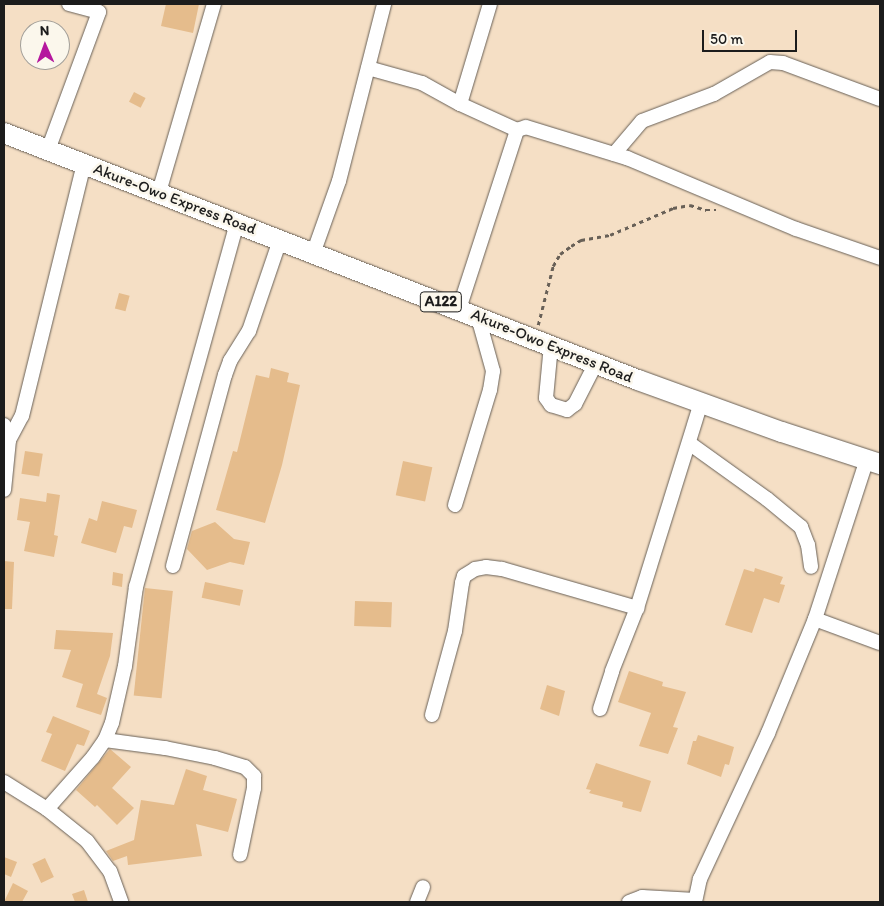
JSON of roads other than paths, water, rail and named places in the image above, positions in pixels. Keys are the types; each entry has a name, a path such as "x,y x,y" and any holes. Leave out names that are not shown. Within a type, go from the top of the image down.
{"highway":[{"name":"Akure-Owo Express Road","path":"4,133 596,363 782,432 874,462"}],"street":[{"path":"48,150 100,8 69,4"},
{"path":"159,192 214,4"},
{"path":"313,254 340,181 384,4"},
{"path":"460,104 490,4"},
{"path":"614,154 642,121 714,94 770,62 783,63 880,99"},
{"path":"368,68 422,83 460,104 516,130 526,127 614,154 729,199 796,228 880,258"},
{"path":"459,309 516,130"},
{"path":"4,490 10,440 22,416 84,164"},
{"path":"47,808 105,740 112,723 125,666 136,587 237,223"},
{"path":"172,566 225,375 230,361 249,331 280,240"},
{"path":"455,505 490,390 493,371 478,316"},
{"path":"543,341 546,398 551,405 567,410 575,404 596,363"},
{"path":"600,709 612,671 637,608 701,402"},
{"path":"4,425 10,440"},
{"path":"689,443 767,499 801,527 808,545 811,568"},
{"path":"629,902 642,897 695,901 700,879 768,734 815,619 874,462"},
{"path":"432,715 454,631 464,576 475,569 486,567 502,569 637,608"},
{"path":"815,619 880,643"},
{"path":"105,740 165,748 215,758 245,768 254,776 254,788 240,855"},
{"path":"4,782 47,808 87,841 110,871 121,902"},
{"path":"417,902 423,887"}]}
